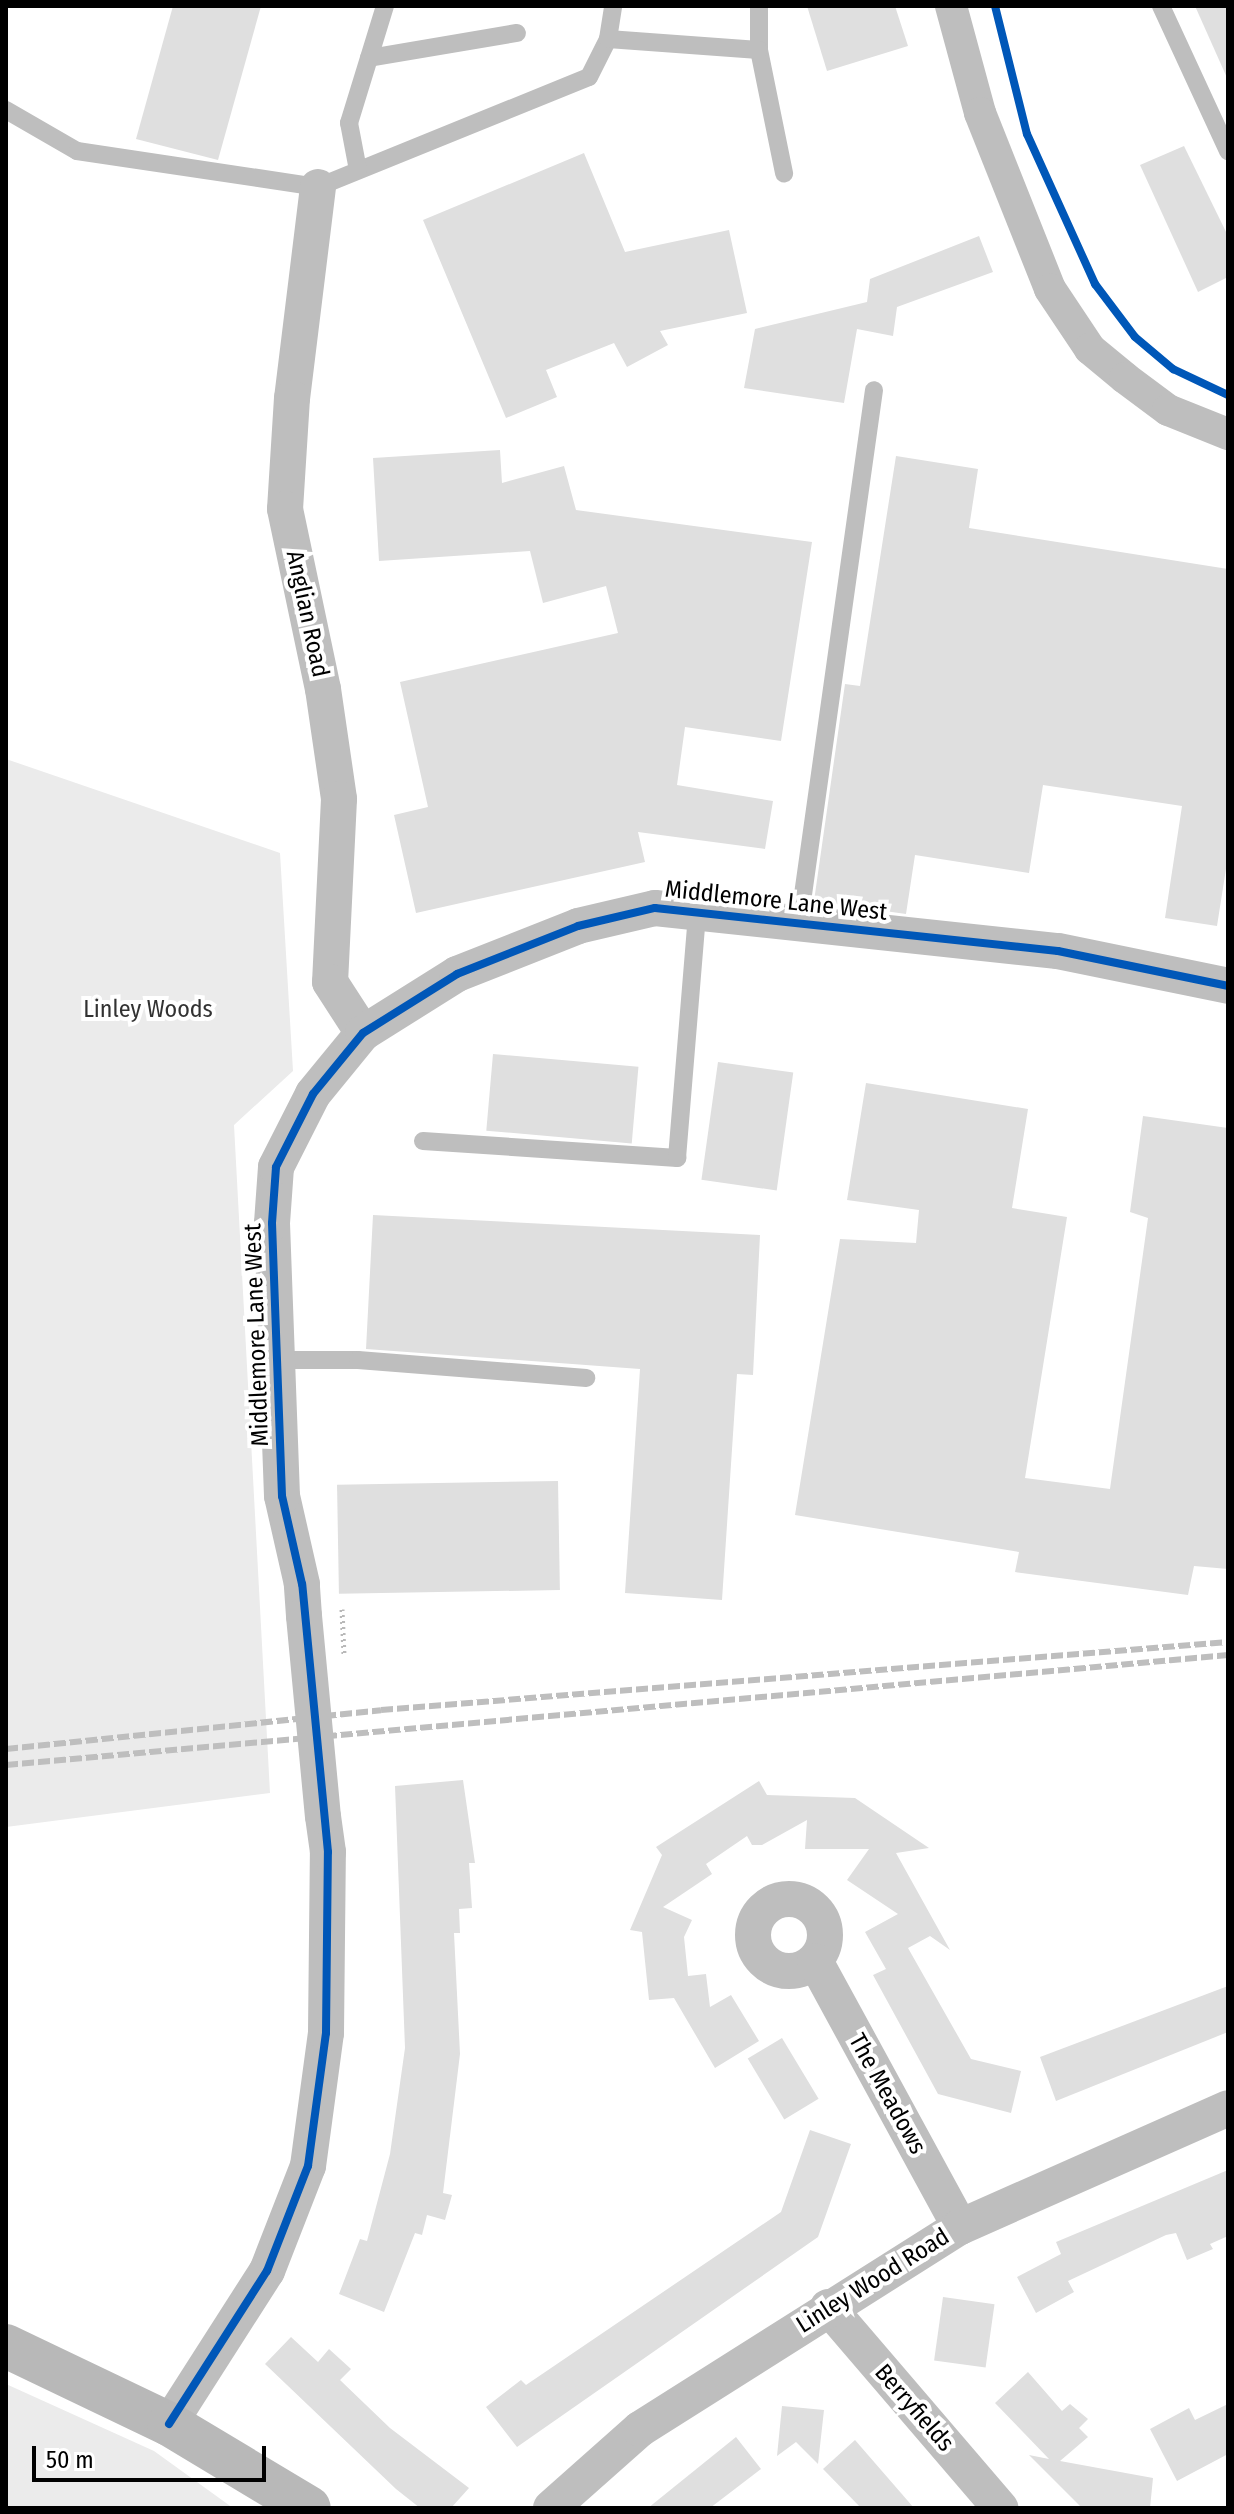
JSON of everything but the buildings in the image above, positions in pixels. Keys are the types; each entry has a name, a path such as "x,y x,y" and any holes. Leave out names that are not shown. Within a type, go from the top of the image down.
{"main road":[{"path":"6,2346 169,2424 309,2508"}],"street":[{"name":"Anglian Road","path":"318,187 285,509 323,689 339,799 330,982 363,1033"},
{"name":"Middlemore Lane West","path":"169,2424 267,2271 308,2166 326,2033 328,1852 302,1584 282,1496 272,1223 276,1167 313,1094 363,1033 457,974 578,926 655,908 1058,951 1228,986"},
{"name":"The Meadows","path":"815,1961 960,2227"},
{"name":"Linley Wood Road","path":"551,2508 640,2429 828,2307 960,2227 1228,2108"},
{"name":"Berryfields","path":"828,2307 1000,2508"}],"lane":[{"path":"358,170 349,123 385,6"},
{"path":"6,110 77,151 318,187 589,77 608,39 613,6"},
{"path":"759,6 759,50 784,173"},
{"path":"1161,6 1228,151"},
{"path":"369,58 517,33"},
{"path":"608,39 759,50"},
{"path":"799,923 874,390"},
{"path":"423,1141 677,1158 697,913"},
{"path":"277,1360 358,1360 586,1378"}],"green space":[{"name":"Linley Woods","path":"6,759 280,853 293,1071 234,1125 270,1793 6,1827"},
{"path":"6,2384 154,2451 233,2508 6,2508"}],"waterway":[{"path":"951,6 980,113 1050,289 1090,349 1125,378 1168,410 1228,434"}],"railway":[{"path":"6,1749 381,1710 1228,1642"},
{"path":"6,1765 1228,1655"}],"cycle path":[{"path":"995,6 1027,134 1095,284 1135,337 1173,369 1228,395"},
{"path":"169,2424 267,2271 308,2166 326,2033 328,1852 302,1584 282,1496 272,1223 276,1167 313,1094 363,1033 457,974 578,926 655,908 1058,951 1228,986"}]}
